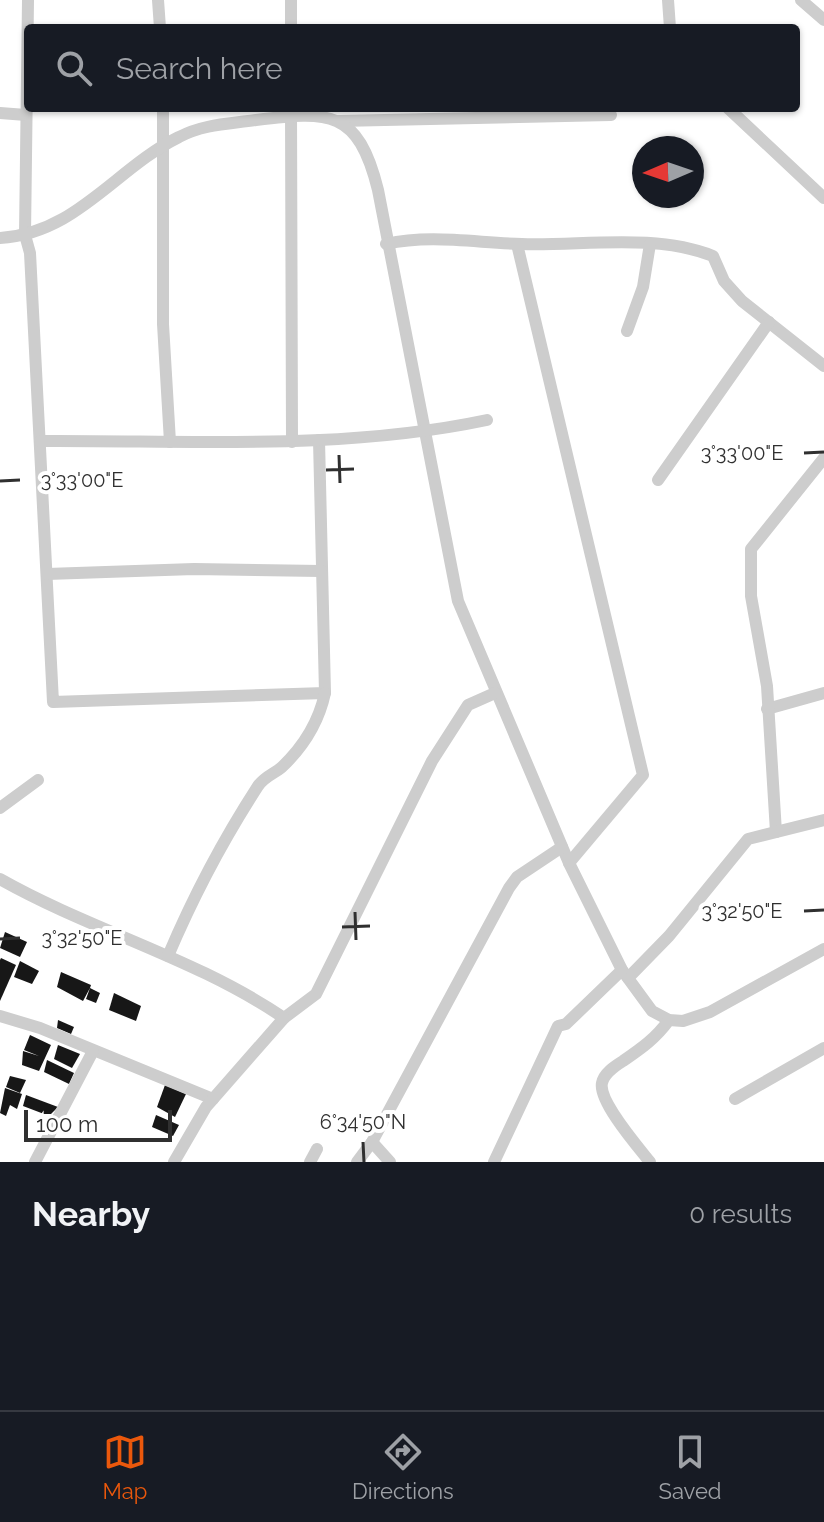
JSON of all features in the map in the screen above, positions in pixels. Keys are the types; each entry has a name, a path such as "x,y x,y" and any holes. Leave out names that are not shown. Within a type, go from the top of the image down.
{"street":[{"path":"28,0 28,24"},
{"path":"158,0 160,24"},
{"path":"291,0 291,24"},
{"path":"668,0 670,24"},
{"path":"801,0 824,20"},
{"path":"26,112 25,235 30,253 51,698 57,704 325,693"},
{"path":"163,112 163,324 170,442"},
{"path":"291,112 292,442"},
{"path":"0,238 25,235 78,212 164,146 198,129 225,122 291,112 318,114 339,121 611,115"},
{"path":"732,112 824,198"},
{"path":"0,113 26,115"},
{"path":"339,121 357,138 371,163 428,432 458,601 569,863 625,974 652,1011 669,1020 683,1021 710,1012 824,949"},
{"path":"386,244 461,240 517,244 650,244 713,256 728,287 824,366"},
{"path":"517,244 643,775 569,863"},
{"path":"627,331 643,287 650,244"},
{"path":"658,480 769,322"},
{"path":"40,441 292,442 428,432 487,420"},
{"path":"168,956 191,902 260,782 281,769 309,734 321,712 325,693 319,440"},
{"path":"776,832 776,787 751,596 751,549 757,537 824,458"},
{"path":"47,574 194,569 321,571"},
{"path":"174,1162 213,1099 284,1018 316,994 432,761 468,705 495,693"},
{"path":"767,709 824,693"},
{"path":"0,808 38,780"},
{"path":"494,1162 558,1026 566,1024 669,936 748,839 824,820"},
{"path":"357,1162 372,1142 509,888 517,877 562,847"},
{"path":"0,879 242,989 284,1018"},
{"path":"0,1016 40,1028 213,1099"},
{"path":"650,1162 623,1128 602,1091 602,1083 606,1074 651,1042 669,1020"},
{"path":"735,1099 824,1048"},
{"path":"35,1162 93,1051"},
{"path":"372,1142 390,1162"},
{"path":"310,1162 317,1149"}],"building":[{"path":"5,932 27,942 20,957 0,948"},
{"path":"0,960 16,965 0,1001"},
{"path":"20,961 39,971 32,984 14,977"},
{"path":"61,972 91,985 83,1001 57,987"},
{"path":"90,988 100,993 96,1003 86,999"},
{"path":"114,993 141,1006 136,1021 109,1010"},
{"path":"58,1020 74,1027 71,1034 57,1028"},
{"path":"30,1035 51,1045 39,1071 22,1065 23,1051 39,1056 24,1050"},
{"path":"58,1045 80,1054 72,1068 54,1059"},
{"path":"47,1060 74,1073 69,1084 44,1072"},
{"path":"10,1076 26,1080 20,1093 6,1087"},
{"path":"165,1085 186,1094 175,1117 157,1107"},
{"path":"5,1088 22,1094 17,1109 10,1105 6,1116 0,1113"},
{"path":"26,1095 58,1107 51,1114 44,1114 23,1106"},
{"path":"156,1115 179,1125 173,1136 152,1127"}]}
